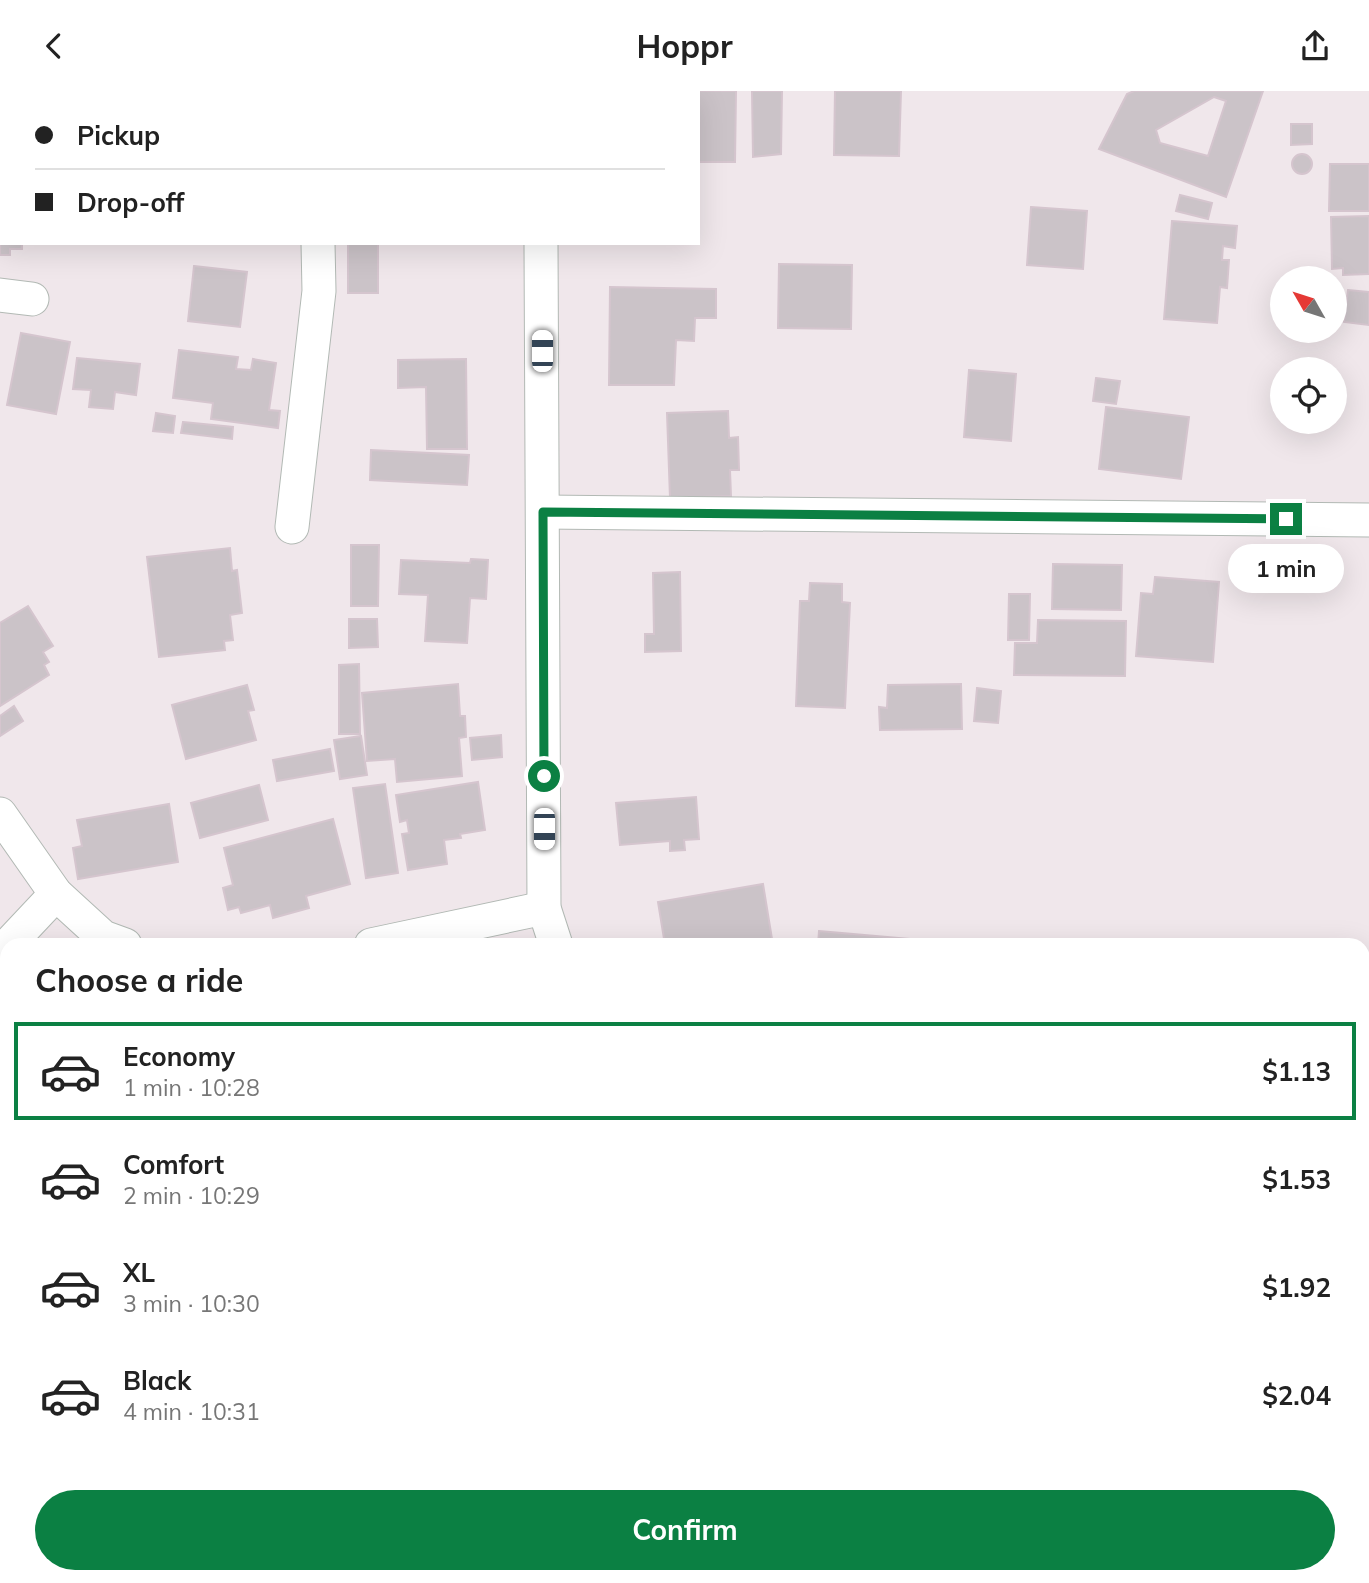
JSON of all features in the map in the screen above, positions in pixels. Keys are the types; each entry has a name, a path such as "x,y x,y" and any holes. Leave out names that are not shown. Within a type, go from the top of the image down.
{"street":[{"path":"292,527 319,291 318,245"},
{"path":"541,245 544,908 554,938"},
{"path":"543,512 1369,520"},
{"path":"0,814 56,894 106,938"},
{"path":"15,938 56,894"},
{"path":"404,938 544,908"}],"building":[{"path":"700,91 736,91 735,162 700,162"},
{"path":"752,91 782,91 781,154 753,157"},
{"path":"835,91 901,91 899,156 834,155"},
{"path":"1134,91 1263,91 1226,197 1099,149 1127,94","holes":["1214,97 1226,101 1208,156 1160,143 1156,130"]},
{"path":"1291,124 1312,124 1312,144 1291,145"},
{"path":"1302,154 1309,157 1312,164 1309,171 1302,174 1295,171 1292,164 1295,157"},
{"path":"1330,164 1369,164 1369,211 1329,211"},
{"path":"1180,195 1212,203 1208,219 1176,211"},
{"path":"1031,207 1087,211 1083,269 1027,265"},
{"path":"1369,216 1369,274 1348,275 1348,266 1332,266 1331,217"},
{"path":"1172,221 1237,226 1235,248 1223,246 1222,260 1229,260 1227,288 1220,287 1217,323 1164,319"},
{"path":"0,245 22,245 22,249 10,249 10,255 0,255"},
{"path":"348,245 378,245 378,293 348,293"},
{"path":"779,264 852,265 851,329 778,328"},
{"path":"194,266 247,272 240,327 188,321"},
{"path":"610,287 716,289 716,318 695,318 694,341 676,340 674,385 609,385"},
{"path":"1348,290 1369,292 1369,325 1348,322"},
{"path":"21,333 70,342 56,414 7,405"},
{"path":"179,350 238,357 236,369 251,370 253,359 276,363 269,410 280,411 278,428 211,419 213,403 173,398"},
{"path":"77,358 140,364 136,395 115,392 113,409 89,407 91,390 73,389"},
{"path":"466,359 467,449 427,449 426,387 398,388 398,360"},
{"path":"969,370 1016,374 1011,441 964,437"},
{"path":"1096,378 1120,381 1116,404 1093,401"},
{"path":"1106,407 1189,417 1181,479 1099,469"},
{"path":"728,411 729,438 738,437 739,470 730,470 731,496 670,498 667,413"},
{"path":"156,413 175,416 173,433 153,431"},
{"path":"183,422 233,427 232,439 181,433"},
{"path":"371,450 469,455 467,485 370,480"},
{"path":"351,545 379,545 378,606 351,606"},
{"path":"230,548 232,571 237,570 242,613 230,615 233,640 224,641 225,650 159,657 147,557"},
{"path":"471,559 488,560 486,599 470,598 467,643 425,641 428,595 399,594 401,560 470,563"},
{"path":"1053,564 1122,565 1121,610 1052,609"},
{"path":"680,572 681,651 645,652 645,634 654,634 653,573"},
{"path":"1155,577 1219,582 1213,662 1136,656 1141,593 1153,594"},
{"path":"810,583 842,584 842,602 850,603 845,708 796,706 800,601 809,601"},
{"path":"1009,594 1030,594 1029,640 1008,640"},
{"path":"28,606 53,646 43,652 49,662 44,665 49,675 0,706 0,623"},
{"path":"349,619 377,619 378,647 349,648"},
{"path":"1038,620 1126,621 1125,676 1014,675 1015,643 1037,643"},
{"path":"359,664 360,734 339,734 339,665"},
{"path":"458,684 460,716 465,716 466,737 459,738 462,776 397,782 395,759 367,761 362,693"},
{"path":"961,684 962,729 880,730 879,707 887,708 888,685"},
{"path":"247,685 254,710 248,711 256,740 186,759 172,705"},
{"path":"977,688 1001,691 998,723 974,721"},
{"path":"14,706 23,721 0,736 0,716"},
{"path":"501,735 502,757 472,760 470,738"},
{"path":"361,736 367,775 340,779 334,740"},
{"path":"330,749 334,771 277,781 273,760"},
{"path":"478,782 485,830 444,840 447,864 408,870 402,834 409,833 407,820 400,822 396,795"},
{"path":"385,784 398,873 366,878 353,788"},
{"path":"259,785 268,820 200,838 191,803"},
{"path":"696,797 699,839 684,840 685,850 670,851 670,841 620,845 616,803"},
{"path":"169,804 178,862 78,879 73,848 82,846 77,820"},
{"path":"333,819 350,884 306,896 309,908 273,918 270,905 241,913 239,907 228,910 223,888 233,885 224,848"},
{"path":"763,884 772,938 664,938 658,902"},
{"path":"819,931 898,938 818,938"}],"route":[{"path":"544,776 543,512 1286,519"}]}
